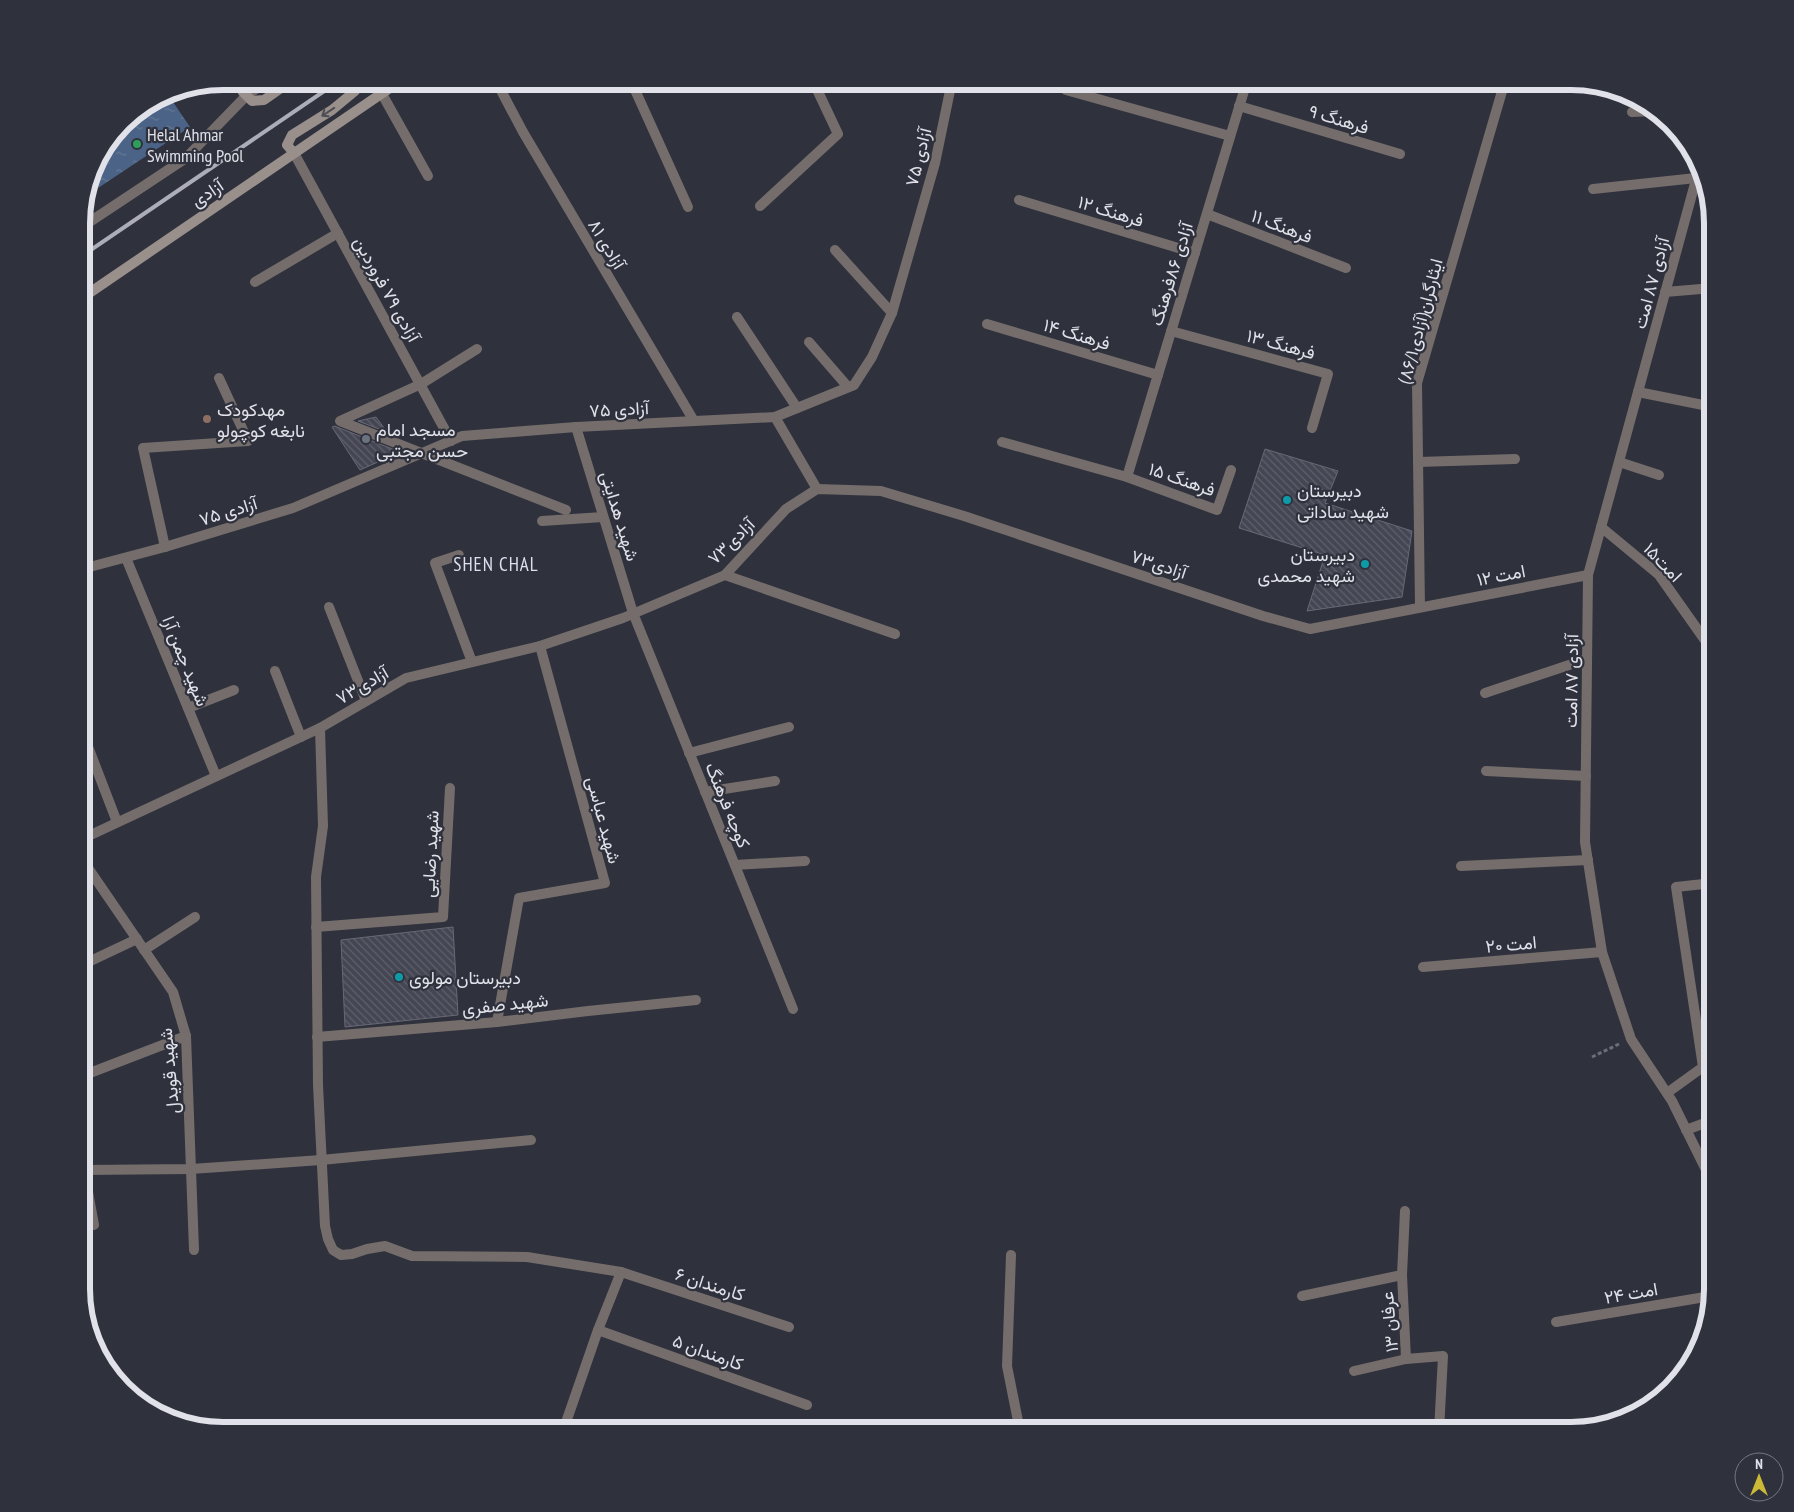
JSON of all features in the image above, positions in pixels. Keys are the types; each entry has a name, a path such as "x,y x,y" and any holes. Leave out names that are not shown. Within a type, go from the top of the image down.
{"street":[{"path":"242,90 252,100 264,100 278,90"},
{"path":"90,221 186,158 246,95 254,90"},
{"path":"294,153 286,145 292,135 332,110 355,90"},
{"name":"آزادی","path":"90,293 388,90"},
{"name":"آزادی ۸۱","path":"501,90 523,132 694,421"},
{"path":"635,90 688,207"},
{"path":"760,206 838,134 817,90"},
{"name":"آزادی ۷۵","path":"90,567 165,547 293,508 462,436 576,427 774,417 854,385 872,357 892,313 935,163 950,90"},
{"path":"1066,90 1230,136"},
{"name":"آزادی ۸۶فرهنگ","path":"1127,477 1244,90"},
{"name":"ایثارگران(آزادی۸۶/۱)","path":"1420,607 1417,383 1502,90"},
{"path":"382,94 428,176"},
{"name":"فرهنگ ۹","path":"1239,106 1400,154"},
{"path":"1632,112 1642,112"},
{"name":"آزادی ۷۹ فروردین","path":"294,153 451,441"},
{"path":"1593,189 1696,178"},
{"name":"آزادی ۸۷ امت","path":"1696,178 1588,574 1585,842 1602,952 1631,1039 1667,1093 1704,1166"},
{"name":"فرهنگ ۱۲","path":"1018,200 1195,253"},
{"name":"فرهنگ ۱۱","path":"1207,214 1346,268"},
{"path":"255,282 338,233"},
{"path":"835,250 892,313"},
{"path":"1665,292 1704,289"},
{"path":"736,317 797,408"},
{"name":"فرهنگ ۱۴","path":"987,324 1158,375"},
{"name":"فرهنگ ۱۳","path":"1171,331 1328,374 1312,428"},
{"path":"809,342 848,387"},
{"path":"477,349 421,384 340,421 566,510"},
{"path":"165,547 143,448 248,441 219,378"},
{"path":"1638,392 1704,405"},
{"path":"774,417 817,489"},
{"name":"شهید هدایتی","path":"576,427 633,613"},
{"path":"1002,442 1127,477"},
{"path":"1418,462 1515,459"},
{"path":"1619,462 1659,475"},
{"name":"فرهنگ ۱۵","path":"1127,477 1217,510 1231,470"},
{"name":"آزادی۷۳","path":"90,834 320,728 406,678 540,646 633,613 724,575 786,509 817,489 882,491 964,516 1263,616 1310,629 1420,607"},
{"path":"542,521 603,517"},
{"name":"امت۱۵","path":"1601,527 1659,575 1704,639"},
{"path":"459,555 435,563 472,662"},
{"name":"شهید چمن آرا","path":"126,558 216,776"},
{"name":"امت ۱۲","path":"1420,607 1588,574"},
{"path":"724,575 895,634"},
{"path":"329,607 366,701"},
{"name":"کوچه فرهنگ","path":"633,613 793,1009"},
{"name":"شهید عباسی","path":"497,1022 519,898 605,883 540,646"},
{"path":"1485,693 1587,659"},
{"path":"274,670 301,737"},
{"path":"188,708 234,690"},
{"path":"690,753 789,727"},
{"name":"کارمندان ۶","path":"320,728 323,826 316,877 317,1037 325,1226 333,1250 341,1254 352,1254 385,1246 412,1256 527,1257 621,1272 789,1326"},
{"path":"90,752 117,822"},
{"path":"1486,771 1586,776"},
{"path":"705,792 775,781"},
{"name":"شهید رضایی","path":"316,927 442,917 450,788"},
{"path":"1461,866 1588,860"},
{"path":"735,865 805,861"},
{"name":"شهید قویدل","path":"90,871 173,992 186,1036 194,1250"},
{"path":"1667,1093 1703,1067 1676,887 1704,884"},
{"path":"144,950 195,917"},
{"path":"90,961 137,939"},
{"name":"امت ۲۰","path":"1423,967 1602,952"},
{"name":"شهید صفری","path":"317,1037 497,1022 696,1000"},
{"path":"90,1073 186,1036"},
{"path":"1686,1130 1704,1123"},
{"path":"90,1170 191,1169 321,1160 531,1140"},
{"path":"90,1203 94,1225"},
{"path":"1402,1275 1405,1211"},
{"path":"1011,1255 1007,1366 1018,1422"},
{"path":"566,1422 598,1330 621,1272"},
{"name":"عرفان ۱۳","path":"1302,1296 1402,1275 1406,1359 1443,1356 1439,1422"},
{"name":"امت ۲۴","path":"1556,1322 1704,1297"},
{"name":"کارمندان ۵","path":"598,1330 807,1405"},
{"path":"1354,1371 1406,1359"}],"path":[{"path":"1592,1057 1631,1039"}],"water":[{"name":"Helal Ahmar Swimming Pool","path":"172,100 190,127 95,190 100,172 118,142 135,123 149,112"}],"building":[{"path":"376,417 387,432 358,421"},
{"path":"335,426 400,452 360,470 332,427"},
{"path":"1265,449 1338,471 1325,503 1412,531 1402,597 1307,611 1325,555 1239,528"},
{"name":"دبیرستان مولوی","path":"453,927 458,1015 345,1027 341,940"}],"railway":[{"path":"90,251 326,90"}],"place":[{"name":"Helal Ahmar Swimming Pool","path":"137,144"},
{"name":"مهدکودک نابغه کوچولو","path":"207,419"},
{"name":"مسجد امام حسن مجتبی","path":"366,439"},
{"name":"دبیرستان شهید ساداتی","path":"1287,500"},
{"name":"دبیرستان شهید محمدی","path":"1365,564"},
{"name":"دبیرستان مولوی","path":"399,977"}],"district":[{"name":"SHEN CHAL","path":"496,564"}]}
